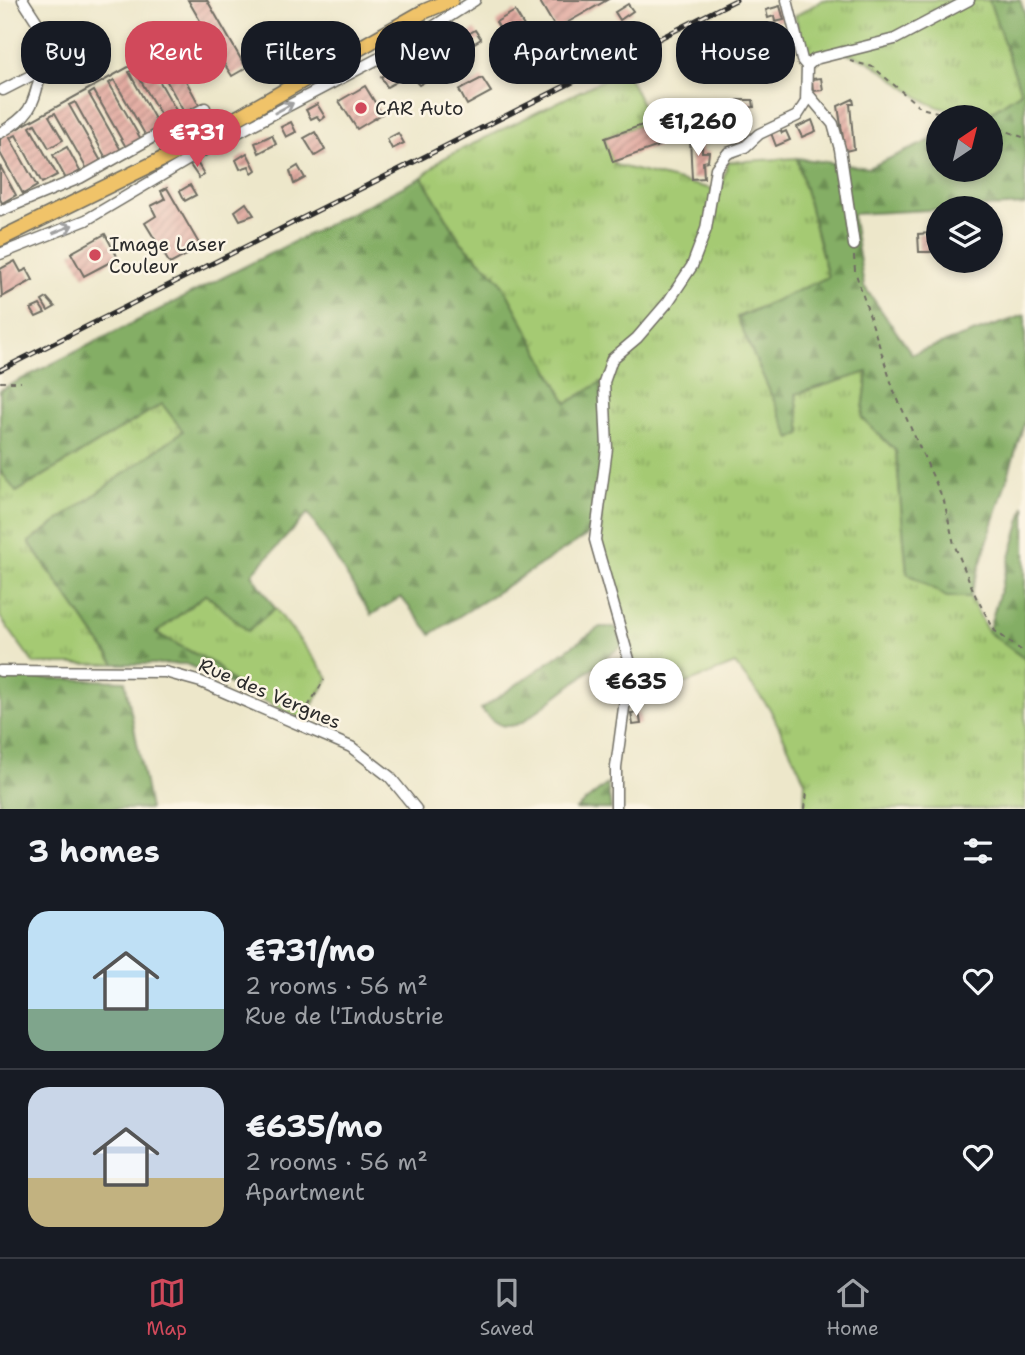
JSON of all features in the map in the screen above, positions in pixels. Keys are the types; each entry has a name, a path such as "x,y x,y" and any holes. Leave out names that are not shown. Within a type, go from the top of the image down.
{"main road":[{"path":"0,237 167,157 439,0"},
{"path":"422,12 451,0"}],"street":[{"path":"23,0 35,21"},
{"path":"0,254 86,220 208,148 408,43 475,0"},
{"path":"616,809 616,767 630,663 595,540 607,448 604,382 612,359 645,328 692,266 706,229 716,168 721,159 745,147 759,134 797,116 803,109 807,93 807,66 802,60 787,0"},
{"path":"807,66 815,60 895,38 969,0"},
{"path":"3,90 21,81"},
{"path":"0,132 24,118 31,108 37,84"},
{"path":"807,93 833,124 840,149 854,244"},
{"path":"0,211 80,178 205,108"},
{"path":"803,109 821,109"},
{"name":"Rue des Vergnes","path":"0,671 165,672 201,682 298,723 365,756 395,783 416,809"}],"path":[{"path":"834,54 838,60 873,67 921,108 926,109"},
{"path":"1003,130 1025,138"},
{"path":"854,244 855,271 894,391 944,501 954,544 995,631 1025,653"},
{"path":"0,382 21,382"},
{"path":"298,723 324,680"},
{"path":"805,809 807,792"}],"green space":[{"path":"823,0 989,0 1021,92 1002,105 933,105 859,57 826,52 806,55 795,16"},
{"path":"989,0 1020,0 1025,14 1025,205 1003,206 1003,196 926,196 926,210 852,214 864,286 912,354 1025,315 1025,421 970,597 947,597 907,573 896,451 862,418 868,372 796,394 801,434 791,439 737,318 828,277 797,158 868,168 926,142 926,182 1003,182 1001,105 1021,92"},
{"path":"594,84 632,84 650,121 605,138 615,165 720,191 728,162 797,158 828,278 737,317 801,433 796,394 868,371 862,418 896,451 907,573 947,597 970,597 988,632 1025,659 1025,809 804,809 805,781 770,709 735,664 631,705 635,664 601,546 601,383 567,404 500,280 461,242 422,177 442,159"},
{"path":"422,177 461,242 500,280 567,403 601,382 601,468 589,534 431,634 401,597 371,615 308,513 252,574 275,608 248,631 206,594 156,633 216,665 237,687 186,664 115,664 29,542 183,431 162,404 16,492 0,470 0,390"},
{"path":"162,404 184,431 29,542 115,664 34,664 0,617 0,470 17,492"},
{"path":"1025,506 1025,659 988,632"},
{"path":"206,594 248,631 275,608 329,678 303,720 237,687 216,665 155,634"},
{"path":"600,627 616,627 623,645 523,722 510,726 500,725 481,709"},
{"path":"0,677 125,681 150,809 0,809"},
{"path":"607,784 611,809 576,809"}],"building":[{"path":"188,0 207,0 219,21 200,21"},
{"path":"539,0 607,0 570,21 551,21"},
{"path":"628,4 633,11 620,20 615,12"},
{"path":"780,6 784,20 775,21 774,16 768,18 766,10"},
{"path":"515,11 521,21 498,21"},
{"path":"475,30 481,39 475,43"},
{"path":"227,35 241,59 241,71 232,76 227,68"},
{"path":"125,69 125,84 136,84 161,130 147,138 114,80 111,82 111,77"},
{"path":"482,78 491,92 467,105 459,90"},
{"path":"821,78 823,90 813,91 812,79"},
{"path":"98,84 110,84 142,141 127,149 94,91 89,94 122,152 107,160 75,102 69,105 102,163 88,171 55,113 49,116 63,140 49,148 35,124 30,127 57,175 42,183 16,135 10,138 37,186 23,194 0,153 0,138"},
{"path":"143,84 161,84 181,119 167,126"},
{"path":"168,84 188,84 201,108 186,116"},
{"name":"CAR Auto","path":"365,86 382,114 357,129 339,101"},
{"path":"853,99 854,104 850,104 854,149 845,151 838,106"},
{"path":"738,100 753,100 754,107 738,108"},
{"path":"317,104 325,117 320,121 317,116 311,119 306,110"},
{"path":"674,114 682,138 613,162 605,138"},
{"path":"812,120 816,131 802,137 797,127"},
{"path":"291,122 296,132 286,137 281,127"},
{"path":"780,129 782,133 786,131 790,140 776,146 771,133"},
{"path":"713,130 746,134 745,144 711,140"},
{"path":"315,132 325,150 315,156 304,138"},
{"path":"398,133 404,143 392,149 387,139"},
{"path":"272,135 276,144 259,153 255,143"},
{"path":"690,138 702,138 702,152 709,152 708,161 703,162 704,178 692,179"},
{"path":"67,147 80,171 66,179 53,155"},
{"path":"247,153 256,170 252,173 249,166 240,169 236,160"},
{"path":"196,161 204,174 199,178 190,165"},
{"path":"0,166 16,195 2,203 0,199"},
{"path":"298,166 305,178 294,184 290,171"},
{"path":"190,185 196,195 185,201 180,191"},
{"path":"167,188 201,247 170,264 145,223 156,216 151,206 165,199 161,191"},
{"path":"246,203 254,215 240,220 235,211"},
{"path":"926,233 926,252 919,252 918,234"},
{"name":"Image Laser Couleur","path":"105,234 118,258 84,276 71,253"},
{"path":"15,261 21,272 27,269 33,280 2,297 0,269"},
{"path":"47,298 55,307 48,311 42,301"},
{"path":"40,305 45,313 36,317 31,309"},
{"path":"639,712 641,724 633,725 631,713"}],"railway":[{"path":"0,370 736,0"}],"place":[{"name":"CAR Auto","path":"361,108"},
{"name":"Image Laser Couleur","path":"95,255"}]}
